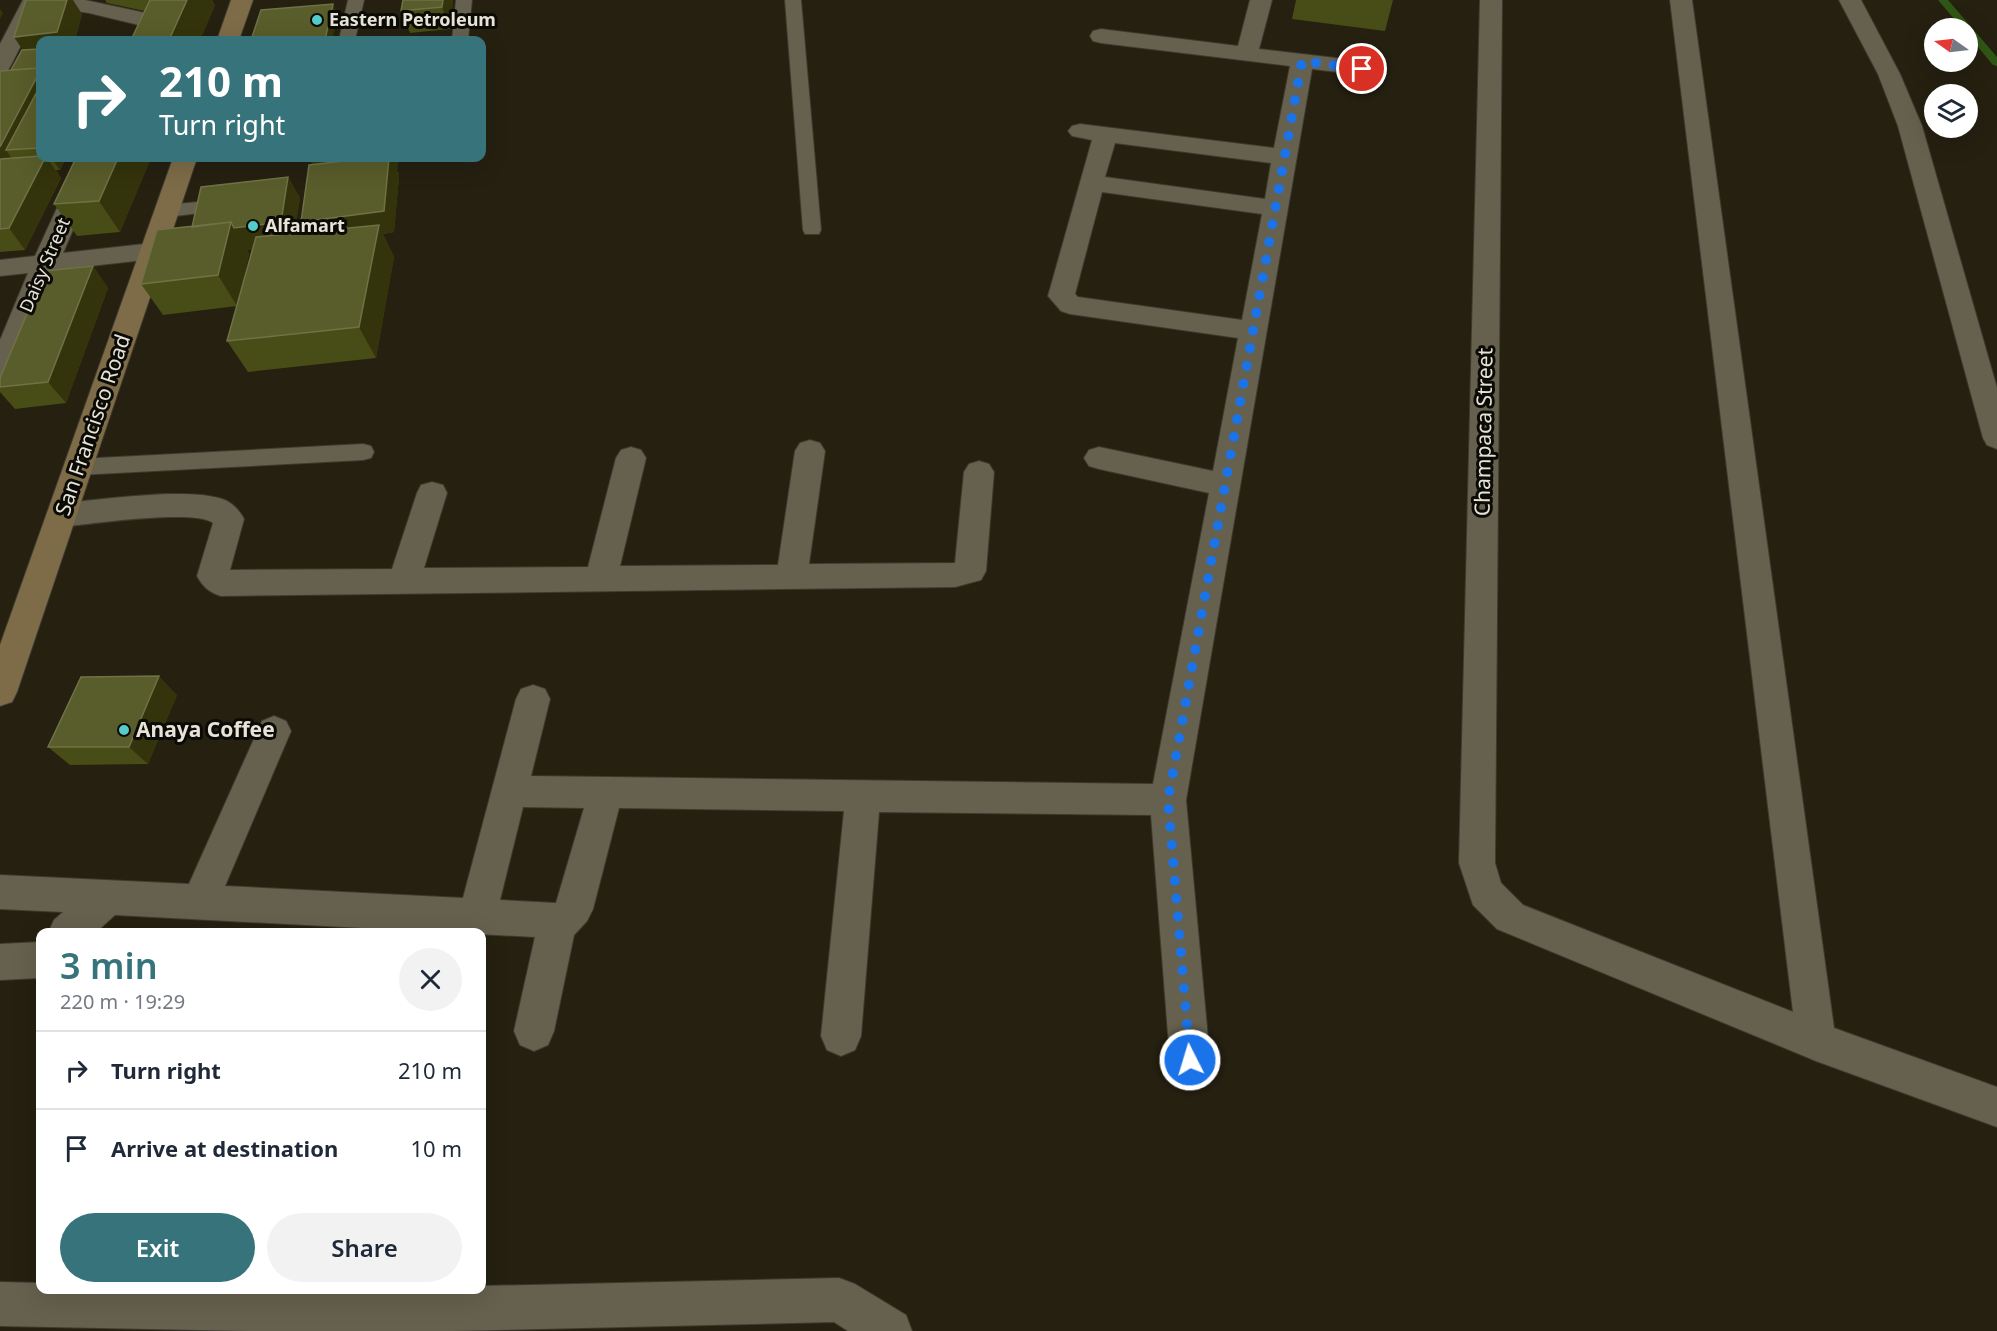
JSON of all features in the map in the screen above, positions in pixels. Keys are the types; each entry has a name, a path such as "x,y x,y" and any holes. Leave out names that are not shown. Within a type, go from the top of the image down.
{"main road":[{"path":"229,36 242,0"},
{"name":"San Francisco Road","path":"0,692 184,162"}],"street":[{"path":"0,65 5,45 34,0"},
{"path":"41,0 89,7 145,30"},
{"path":"1247,54 1261,0"},
{"name":"Champaca Street","path":"1491,0 1477,863 1486,893 1510,917 1816,1041 1997,1107"},
{"path":"1681,0 1816,1041"},
{"path":"1850,0 1889,74 1910,126 1990,390 1997,438"},
{"path":"1101,36 1362,69"},
{"path":"1190,1060 1168,800 1302,61"},
{"path":"1253,331 1070,305 1061,296 1062,288 1091,183 1093,133 1284,157"},
{"name":"Daisy Street","path":"0,374 45,263 90,162"},
{"path":"1091,183 1275,208"},
{"path":"0,268 153,251"},
{"path":"792,577 810,451"},
{"path":"601,579 631,458"},
{"path":"1099,458 1225,485"},
{"path":"62,514 185,505 216,509 230,519 213,576 221,583 955,575 970,571 979,472"},
{"path":"404,581 432,493"},
{"path":"477,916 533,699"},
{"path":"199,903 274,731"},
{"path":"509,791 1168,800"},
{"path":"0,892 564,921 574,909 606,792"},
{"path":"842,1036 863,796"},
{"path":"73,928 107,898"},
{"path":"534,1031 558,920"},
{"path":"0,962 36,960"},
{"path":"0,1304 357,1321 839,1300 890,1331"}],"lane":[{"path":"348,36 356,0"},
{"path":"460,36 464,0"},
{"path":"793,0 812,230"},
{"path":"167,211 244,203"},
{"path":"78,467 363,452"}],"building":[{"path":"26,0 67,0 57,32 14,37"},
{"path":"150,0 187,0 171,36 133,36"},
{"path":"403,0 443,0 442,7 401,11"},
{"path":"333,4 326,36 252,36 261,10"},
{"path":"36,49 36,68 11,70 22,50"},
{"path":"36,68 36,79 0,147 0,71"},
{"path":"36,94 36,148 6,150"},
{"path":"36,156 36,162 43,162 9,228 0,229 0,161 1,159"},
{"path":"74,162 116,162 99,201 54,204"},
{"path":"335,162 389,162 384,211 301,222 309,165"},
{"path":"288,177 281,222 234,228 231,222 192,227 201,187"},
{"path":"231,222 218,275 141,284 157,230"},
{"path":"379,225 359,327 227,341 256,237"},
{"path":"93,266 48,382 0,387 0,378 45,271"},
{"path":"159,676 129,747 48,747 81,677"}],"waterway":[{"path":"1943,0 1958,18"},
{"path":"1978,41 1997,63"}],"place":[{"name":"Eastern Petroleum","path":"317,20"},
{"name":"Alfamart","path":"253,226"},
{"name":"Anaya Coffee","path":"124,730"}],"route":[{"path":"1190,1060 1168,800 1302,61 1362,69"}]}
